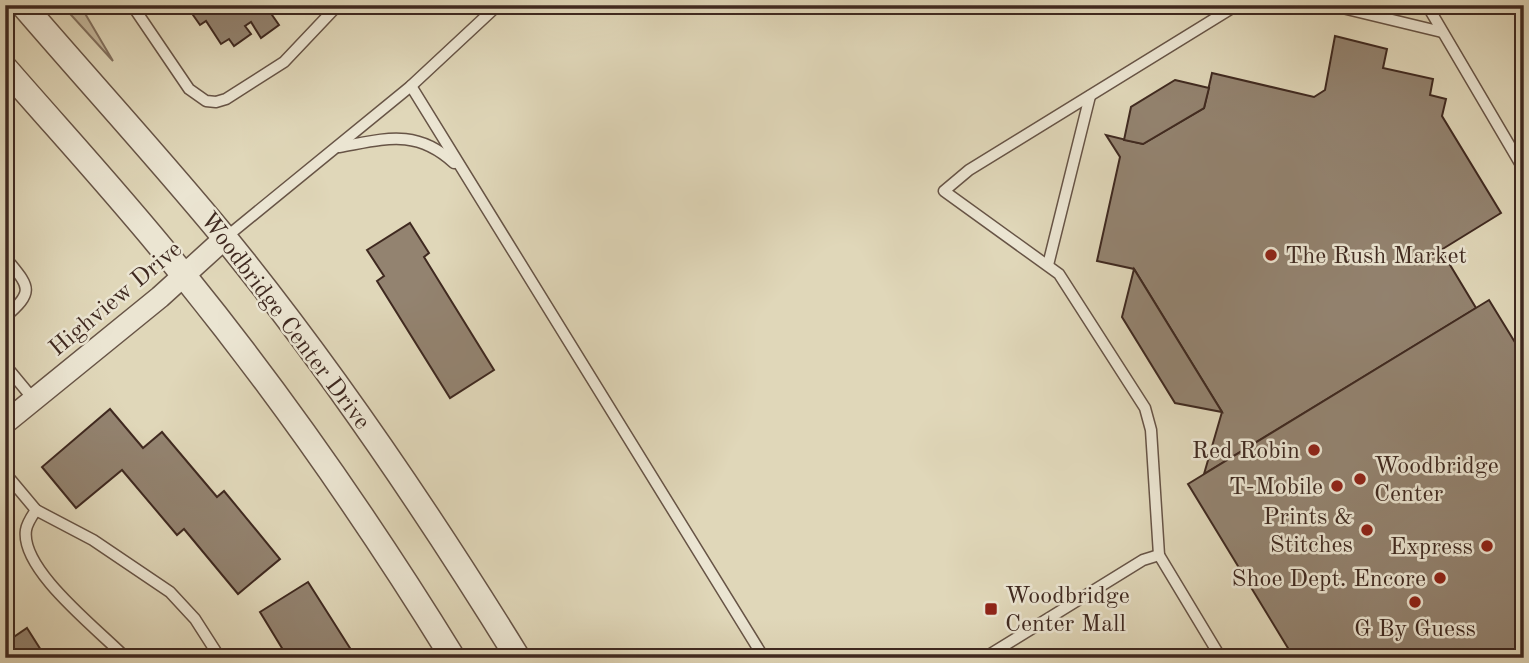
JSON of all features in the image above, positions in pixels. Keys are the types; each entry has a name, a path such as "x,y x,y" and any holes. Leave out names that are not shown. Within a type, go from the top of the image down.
{"street":[{"name":"Woodbridge Center Drive","path":"23,5 116,108 225,238 363,420 431,520 518,658"},
{"path":"5,68 184,275 311,443 394,564 453,658"},
{"name":"Highview Drive","path":"5,424 225,238"}],"lane":[{"path":"132,5 189,89 206,101 216,102 226,99 284,61 338,5"},
{"path":"225,238 411,86 498,5"},
{"path":"1221,658 1159,555 1151,430 1147,415 1064,279 944,191 969,170 1237,5"},
{"path":"1331,5 1442,32"},
{"path":"1427,5 1524,170"},
{"path":"411,86 764,658"},
{"path":"1048,265 1090,96"},
{"path":"336,147 400,137 421,141 443,153 472,184"},
{"path":"5,257 27,290 22,302 5,317"},
{"path":"5,365 34,400"},
{"path":"5,473 36,510 93,540 170,592 195,619 220,658"},
{"path":"36,510 26,530 28,547 35,565 50,584 126,658"},
{"path":"984,658 1143,560 1159,555"}],"shaded area":[{"path":"62,5 80,5 113,61"}],"building":[{"path":"186,5 280,5 270,12 279,25 261,38 251,22 245,26 251,34 234,46 229,39 221,44 206,21 200,25"},
{"name":"The Rush Market","path":"1335,36 1387,49 1383,68 1433,79 1430,95 1446,99 1442,116 1501,213 1441,250 1476,308 1204,474 1222,412 1134,269 1097,261 1120,157 1106,135 1143,144 1204,108 1212,73 1314,97 1325,90"},
{"path":"1175,80 1209,88 1204,108 1143,144 1124,140 1131,107"},
{"path":"410,223 429,253 424,257 494,370 450,398 377,281 384,276 367,250"},
{"path":"1134,269 1222,412 1175,403 1122,317"},
{"name":"Woodbridge Center","path":"1489,300 1524,357 1524,658 1294,658 1188,484"},
{"path":"110,409 143,448 162,432 217,497 224,491 280,559 238,594 184,529 177,535 122,470 76,508 42,467"},
{"path":"308,582 355,656 288,658 260,612"},
{"path":"27,628 46,658 5,658 5,643"}],"place":[{"name":"The Rush Market","path":"1271,255"},
{"name":"Red Robin","path":"1314,450"},
{"name":"Woodbridge Center","path":"1360,479"},
{"name":"T-Mobile","path":"1337,486"},
{"name":"Prints & Stitches","path":"1367,530"},
{"name":"Express","path":"1487,546"},
{"name":"Shoe Dept. Encore","path":"1440,578"},
{"name":"G By Guess","path":"1415,602"},
{"name":"Woodbridge Center Mall","path":"991,609"}]}
